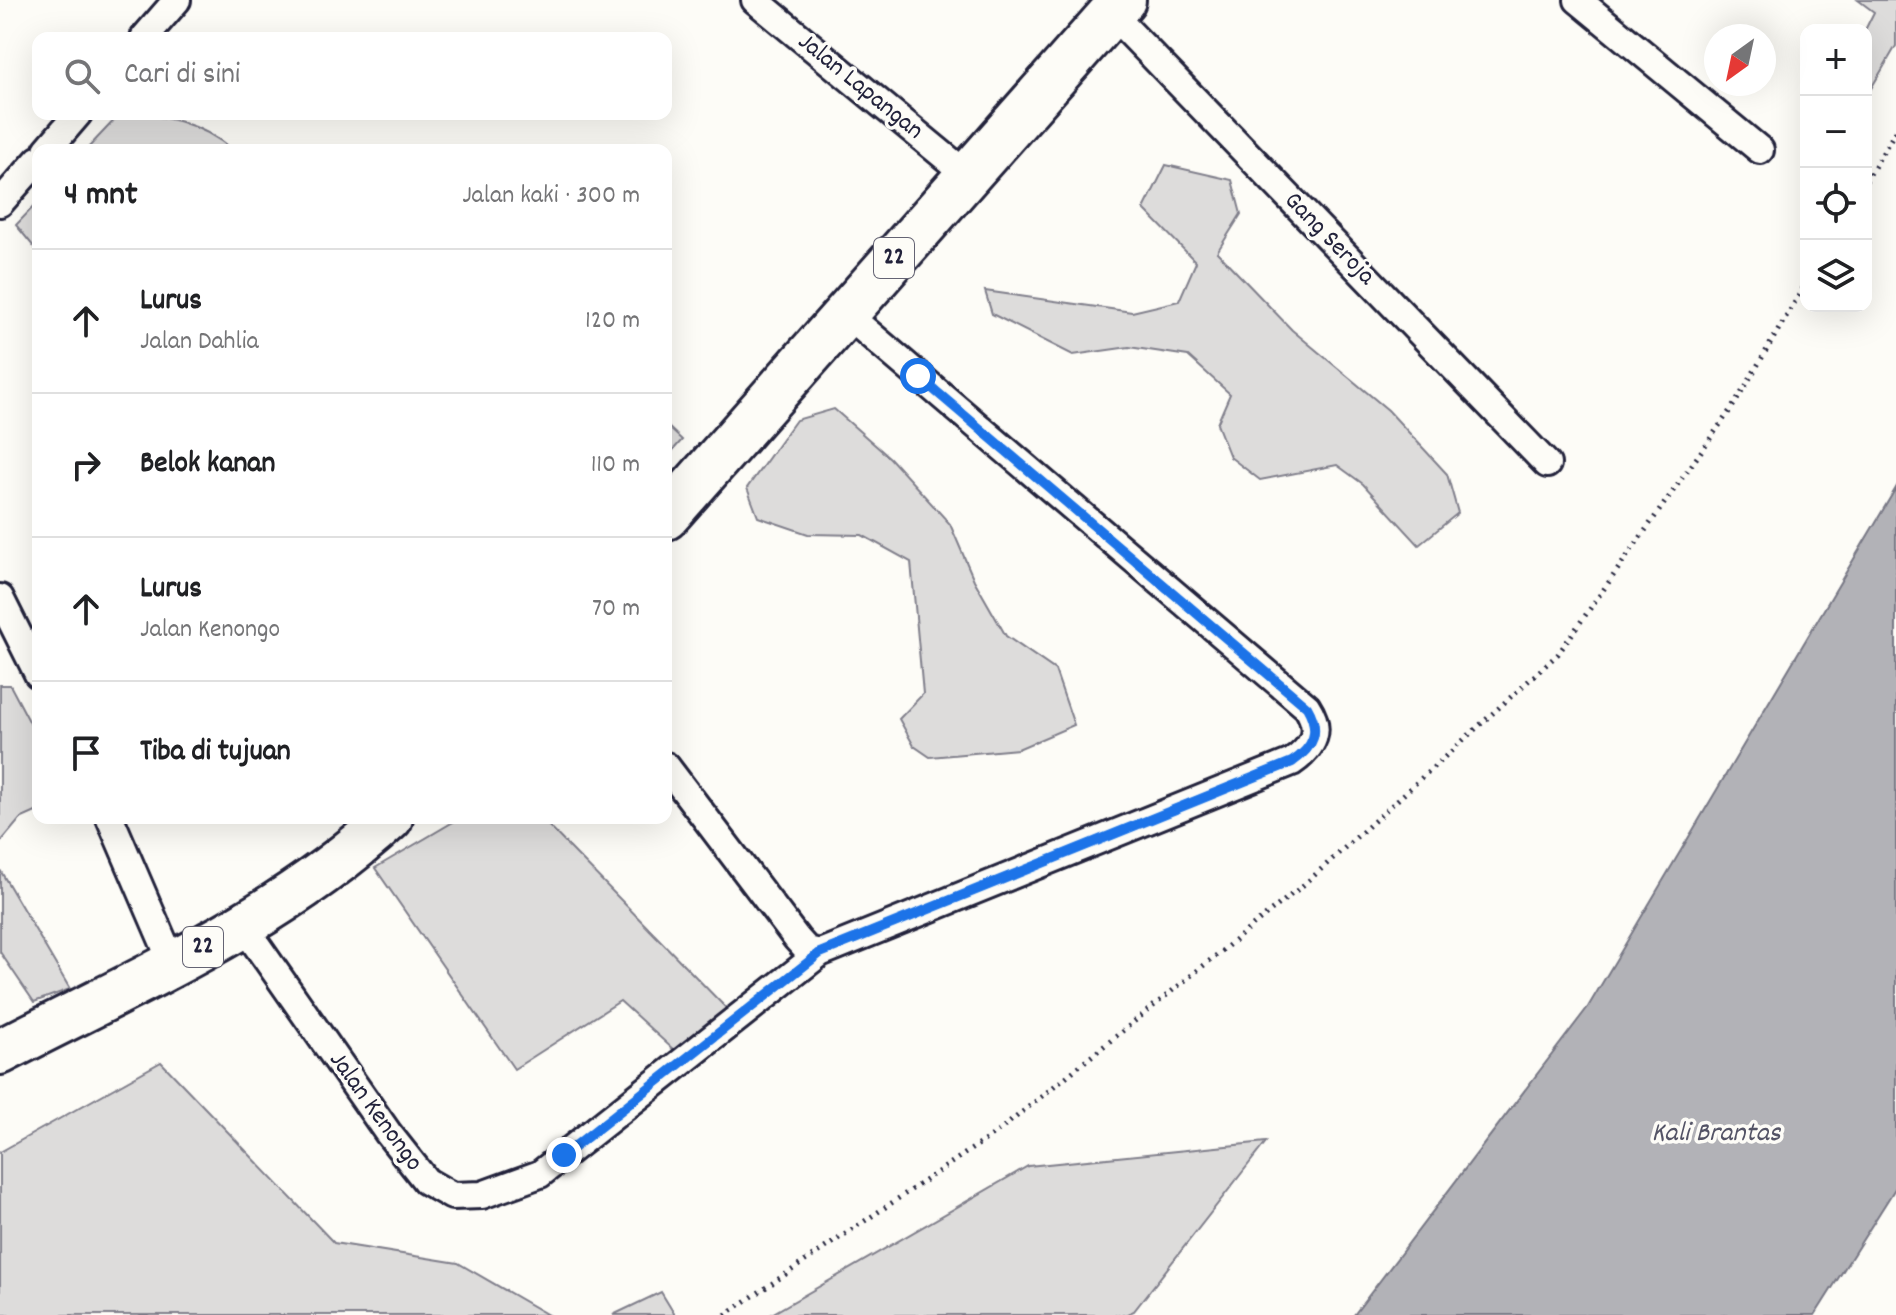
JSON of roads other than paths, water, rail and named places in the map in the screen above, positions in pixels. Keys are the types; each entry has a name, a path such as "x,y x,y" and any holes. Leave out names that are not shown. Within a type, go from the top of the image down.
{"highway":[{"name":"22","path":"672,510 966,174 1117,7"},
{"name":"22","path":"0,1052 244,927 312,883 383,824"}],"street":[{"path":"149,32 177,0"},
{"name":"Jalan Lapangan","path":"755,0 966,174"},
{"path":"1578,0 1760,150"},
{"name":"Gang Seroja","path":"1117,7 1547,464"},
{"path":"52,144 73,120"},
{"path":"0,203 32,167"},
{"name":"Jalan Kenongo","path":"244,927 388,1133 426,1181 452,1196 482,1195 540,1174 817,953 1292,762 1309,750 1314,740 1314,718 1307,707 846,314"},
{"path":"0,598 32,662"},
{"path":"672,774 797,939 817,953"},
{"path":"113,824 172,962"}],"water":[{"name":"Kali Brantas","path":"1896,488 1896,1187 1815,1315 1354,1315 1588,1007"}]}
